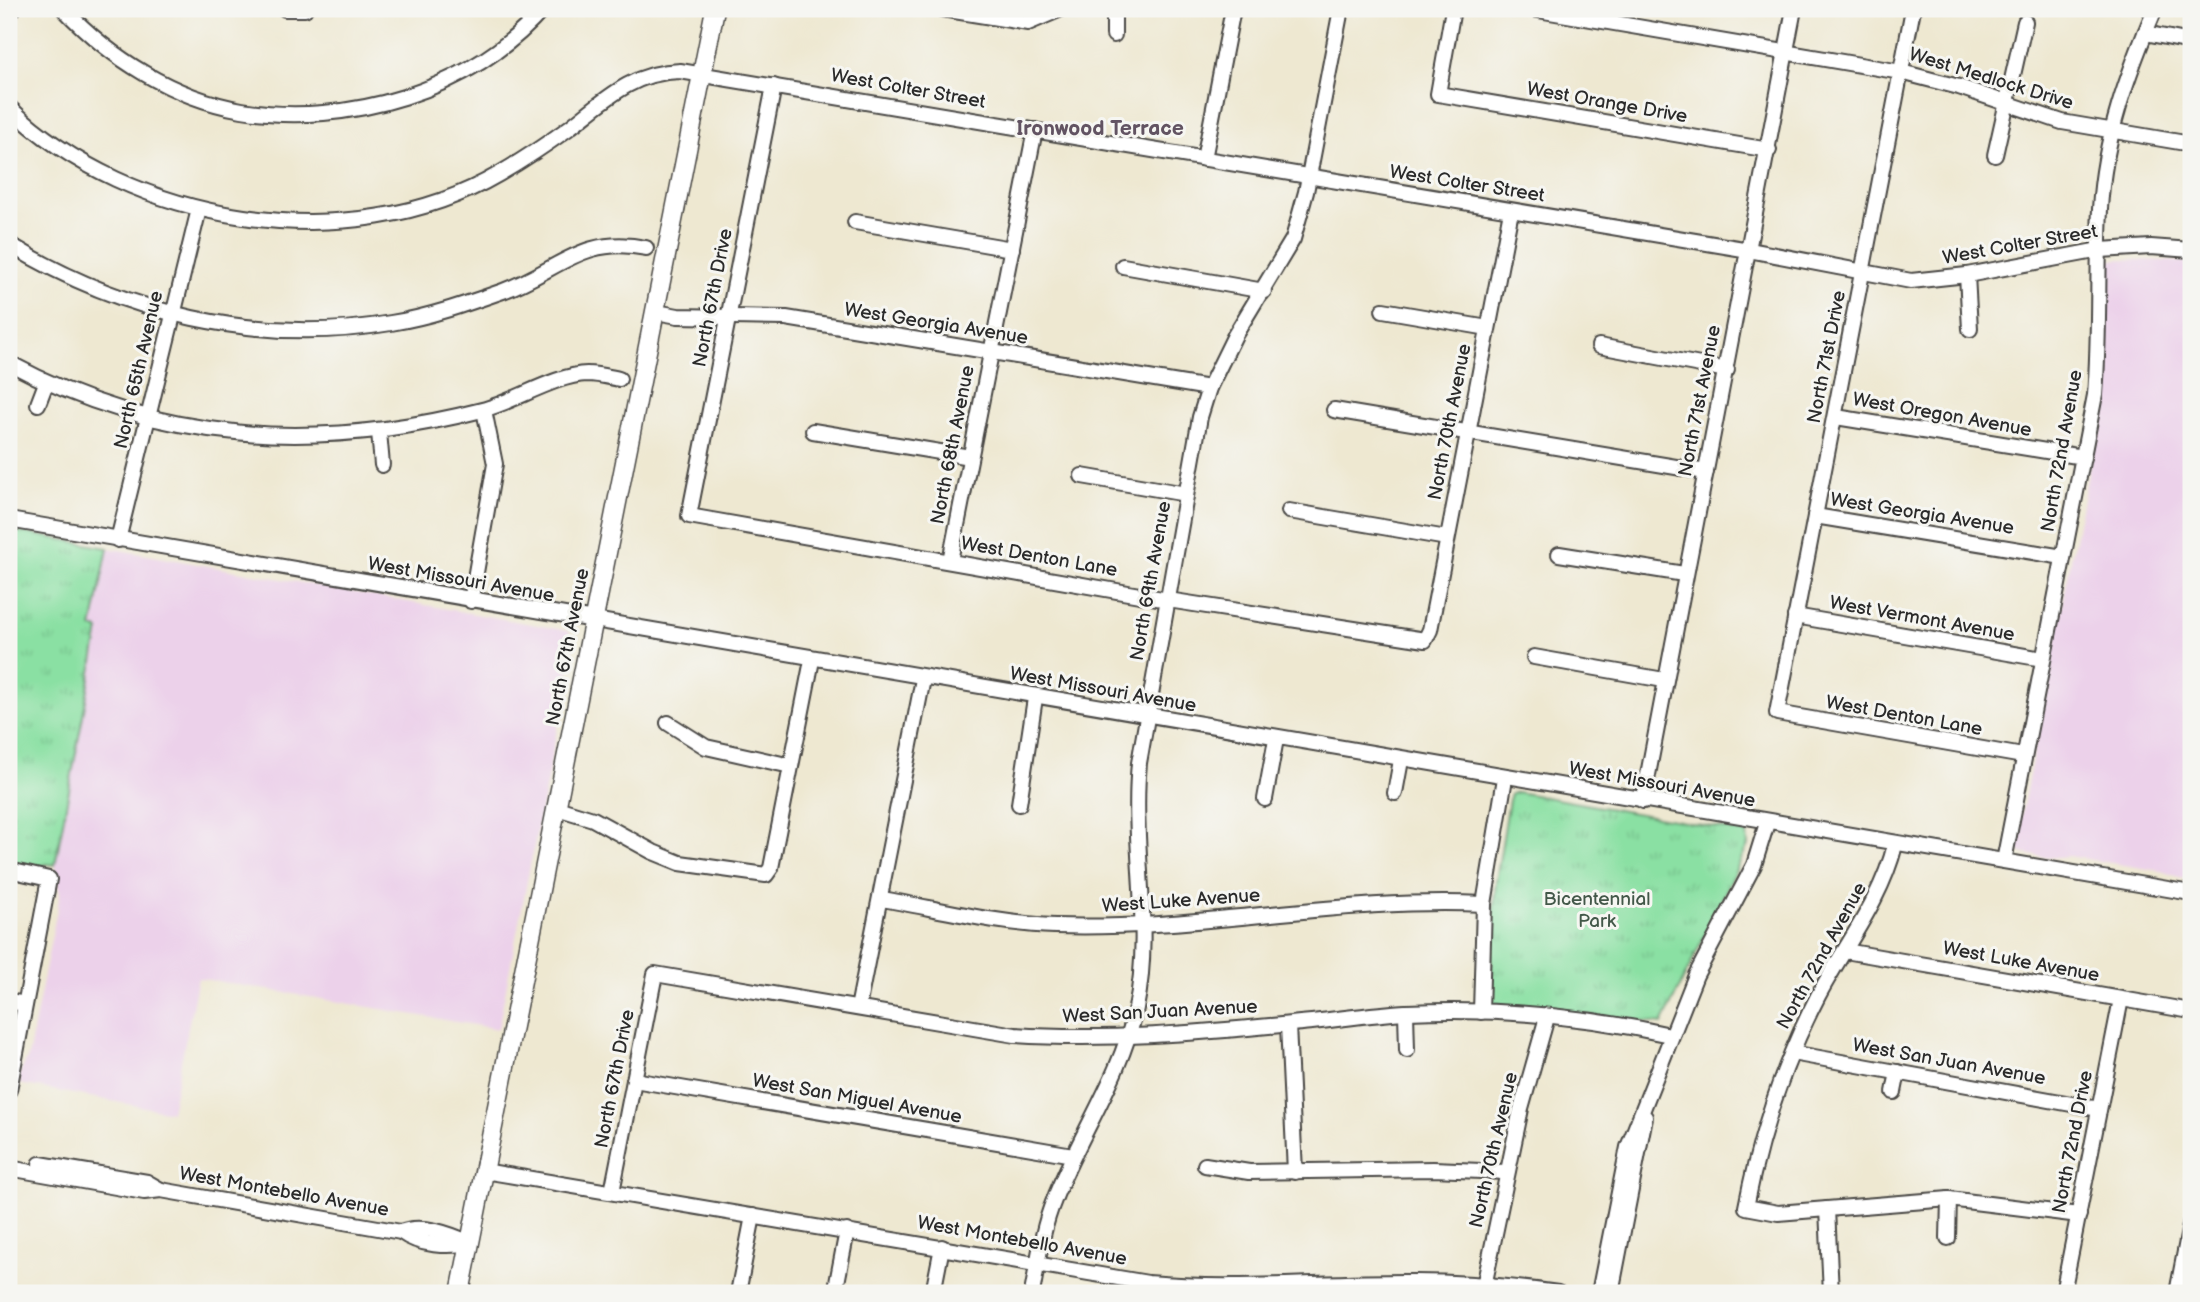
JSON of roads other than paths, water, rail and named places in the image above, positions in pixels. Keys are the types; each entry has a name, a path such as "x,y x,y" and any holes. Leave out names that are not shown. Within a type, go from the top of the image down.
{"main road":[{"name":"North 67th Avenue","path":"460,1293 715,9"}],"street":[{"path":"9,12 13,9"},
{"path":"64,9 110,52 176,89 240,109 285,114 371,106 431,88 480,62 517,34 542,9"},
{"path":"285,9 305,9"},
{"path":"942,9 1028,23 1061,9"},
{"path":"1110,9 1114,17 1114,35"},
{"path":"1204,159 1233,9"},
{"name":"North 69th Avenue","path":"1032,1293 1053,1202 1073,1155 1110,1084 1129,1035 1143,972 1144,924 1136,788 1145,716 1186,494 1209,388 1235,335 1293,239 1309,177 1341,9"},
{"name":"West Orange Drive","path":"1453,9 1438,94 1769,150"},
{"name":"West Medlock Drive","path":"1532,9 1901,72 1959,87 2062,122 2191,144"},
{"name":"North 71st Avenue","path":"1643,801 1684,574 1727,370 1794,9"},
{"name":"North 71st Drive","path":"1777,713 1913,9"},
{"name":"North 72nd Avenue","path":"2004,861 2096,383 2100,207 2112,131 2120,98 2155,9"},
{"path":"1996,155 2025,22"},
{"path":"2145,33 2191,42"},
{"name":"West Colter Street","path":"9,107 23,121 104,173 151,194 199,209 253,219 339,221 380,216 466,192 569,128 623,86 666,71 774,86 1749,250 1911,281 1967,275 2100,250 2151,247 2191,250"},
{"name":"North 67th Drive","path":"689,516 774,86"},
{"name":"North 68th Avenue","path":"950,561 1035,130"},
{"name":"North 65th Avenue","path":"118,540 199,209"},
{"name":"North 70th Avenue","path":"1425,640 1430,630 1511,211"},
{"path":"855,222 1012,248"},
{"path":"9,244 47,268 118,298 222,325 273,330 337,329 389,324 452,308 511,288 586,248 612,243 646,248"},
{"path":"1123,266 1264,290"},
{"path":"1967,275 1970,329"},
{"path":"1383,310 1488,328"},
{"name":"West Georgia Avenue","path":"656,312 678,316 786,318 1209,388"},
{"path":"1599,346 1727,370"},
{"path":"9,363 46,383 148,418 231,434 304,437 379,432 484,410 579,375 619,379"},
{"path":"38,404 46,383"},
{"path":"471,601 495,464 484,410"},
{"path":"1335,410 1706,472"},
{"name":"West Oregon Avenue","path":"1836,417 2082,457"},
{"path":"813,431 970,457"},
{"path":"379,432 383,465"},
{"path":"1082,476 1186,494"},
{"path":"1289,512 1447,538"},
{"name":"West Denton Lane","path":"689,516 1168,600 1425,640"},
{"name":"West Georgia Avenue","path":"1815,516 2063,557"},
{"name":"West Missouri Avenue","path":"9,520 1035,698 2191,893"},
{"path":"1559,554 1684,574"},
{"name":"West Vermont Avenue","path":"1795,616 2043,659"},
{"path":"1534,657 1664,680"},
{"path":"557,808 593,819 653,852 680,863 758,876 766,874 771,867 813,660"},
{"path":"858,1009 882,899 923,678"},
{"path":"1019,804 1035,698"},
{"name":"West Denton Lane","path":"1777,713 2023,756"},
{"path":"668,723 706,747 791,766"},
{"path":"1265,799 1276,739"},
{"path":"1395,793 1401,760"},
{"path":"1481,1012 1484,904 1505,778"},
{"path":"1599,1293 1628,1147 1647,1106 1670,1035 1696,975 1754,865 1767,822"},
{"name":"North 72nd Avenue","path":"1826,1209 1778,1213 1746,1207 1764,1135 1792,1053 1819,995 1881,888 1895,845"},
{"path":"9,870 50,879 9,1090"},
{"name":"West Luke Avenue","path":"882,899 1025,923 1144,924 1371,905 1484,904"},
{"name":"West Luke Avenue","path":"1845,951 2191,1011"},
{"name":"North 67th Drive","path":"612,1192 655,974"},
{"name":"West San Juan Avenue","path":"655,974 1015,1035 1101,1038 1288,1025 1406,1012 1481,1012 1547,1017 1670,1035"},
{"name":"North 72nd Drive","path":"2063,1293 2121,999"},
{"path":"9,1001 25,1004"},
{"path":"1406,1012 1407,1050"},
{"name":"North 70th Avenue","path":"1484,1289 1506,1172 1547,1017"},
{"path":"1288,1025 1295,1172"},
{"name":"West San Juan Avenue","path":"1792,1053 2099,1109"},
{"path":"1894,1091 1898,1072"},
{"name":"West San Miguel Avenue","path":"634,1080 1073,1155"},
{"path":"1611,1293 1647,1106"},
{"name":"West Montebello Avenue","path":"9,1159 147,1182 160,1190"},
{"path":"1205,1165 1249,1172 1433,1169 1506,1172"},
{"name":"West Montebello Avenue","path":"9,1168 144,1192 160,1190 401,1233 410,1239 446,1246 470,1243"},
{"name":"West Montebello Avenue","path":"484,1171 1038,1263 1147,1288 1413,1282 1558,1293"},
{"path":"1948,1238 1949,1199"},
{"path":"1831,1293 1826,1209 1949,1199 2079,1215"},
{"path":"738,1293 753,1216"},
{"path":"2177,1293 2191,1220"},
{"path":"835,1293 847,1231"},
{"path":"933,1293 942,1247"}],"district":[{"name":"Ironwood Terrace","path":"1100,128"}],"park label":[{"name":"Bicentennial Park","path":"1597,910"}]}
